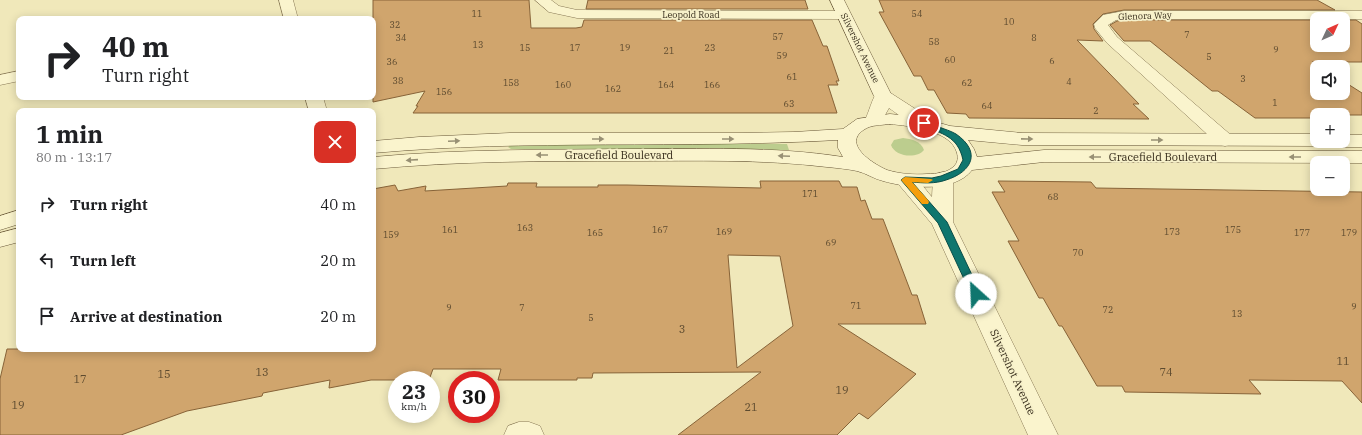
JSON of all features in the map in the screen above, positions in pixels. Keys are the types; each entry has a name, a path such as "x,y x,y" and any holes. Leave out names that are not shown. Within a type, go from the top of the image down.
{"street":[{"path":"286,0 290,16"},
{"name":"Leopold Road","path":"542,0 554,9 577,14 844,15"},
{"name":"Silvershot Avenue","path":"837,0 883,96 924,123"},
{"name":"Glenora Way","path":"1225,140 1112,40 1102,28 1102,22 1124,15 1362,15"},
{"path":"0,80 16,77"},
{"name":"Silvershot Avenue","path":"874,120 880,108 883,96"},
{"path":"874,120 907,120 924,123 945,131 953,136 965,148 967,160 965,165 961,170 943,178 932,180 905,180 889,176 864,166 853,157 848,149 846,141 854,128 874,120"},
{"name":"Gracefield Boulevard","path":"945,131 1022,139 1310,140"},
{"name":"Gracefield Boulevard","path":"376,147 513,138 738,139 849,134"},
{"path":"1350,140 1362,141"},
{"name":"Gracefield Boulevard","path":"376,163 502,155 737,154 814,158 864,166"},
{"name":"Gracefield Boulevard","path":"965,165 1044,156 1362,157"},
{"name":"Silvershot Avenue","path":"942,222 943,178"},
{"name":"Silvershot Avenue","path":"905,180 942,222 1043,435"},
{"path":"0,223 16,218"},
{"path":"0,240 16,236"},
{"path":"519,435 529,435"}],"green space":[{"path":"903,138 921,144 924,150 921,153 912,156 897,152 891,145 894,140"},
{"path":"513,144 787,144 789,150 511,149 508,147"}],"building":[{"path":"373,0 529,0 531,28 576,28 582,27 584,20 812,20 823,46 827,46 839,81 836,81 838,85 828,85 837,113 413,113 425,91 373,102 373,100 376,100 376,16 373,16"},
{"path":"588,0 805,0 808,9 586,9"},
{"path":"879,0 1317,0 1335,10 1124,10 1103,14 1093,24 1094,29 1103,41 1077,40 1139,104 1133,104 1149,119 969,118 966,114 947,113 934,90 928,90 921,76 914,76 879,12 884,12"},
{"path":"1310,20 1310,52 1350,52 1350,20 1356,20 1362,24 1362,62 1350,62 1350,60 1310,60 1310,100 1350,100 1350,85 1362,93 1362,115 1350,115 1350,108 1310,108 1310,118 1255,118 1218,91 1212,91 1150,41 1124,41 1110,25 1117,21"},
{"path":"760,181 839,181 842,187 857,187 861,201 865,200 872,219 883,219 912,295 917,295 926,324 838,324 916,374 868,419 859,413 837,435 678,435 761,372 593,373 592,378 577,378 577,380 500,380 501,369 433,369 432,371 388,371 388,380 371,380 329,388 330,380 263,393 262,396 187,411 121,435 0,435 0,379 7,349 16,349 16,352 376,352 376,188 395,185 398,191 426,186 425,191 507,186 508,183 537,183 536,187 598,187 598,185 761,188","holes":["728,255 780,256 793,326 737,368"]},
{"path":"998,181 1091,182 1096,188 1310,191 1310,196 1350,196 1350,192 1362,192 1362,403 1342,381 1249,380 1261,394 1125,392 1122,386 1097,386 1062,326 1059,326 1043,298 1039,298 1008,241 1019,241 992,192 1005,192"}],"slow traffic":[{"path":"925,202 905,180 928,180"}],"route":[{"path":"924,123 945,131 960,142 965,148 967,160 961,170 953,175 932,180 905,180 942,222 976,294"}]}
